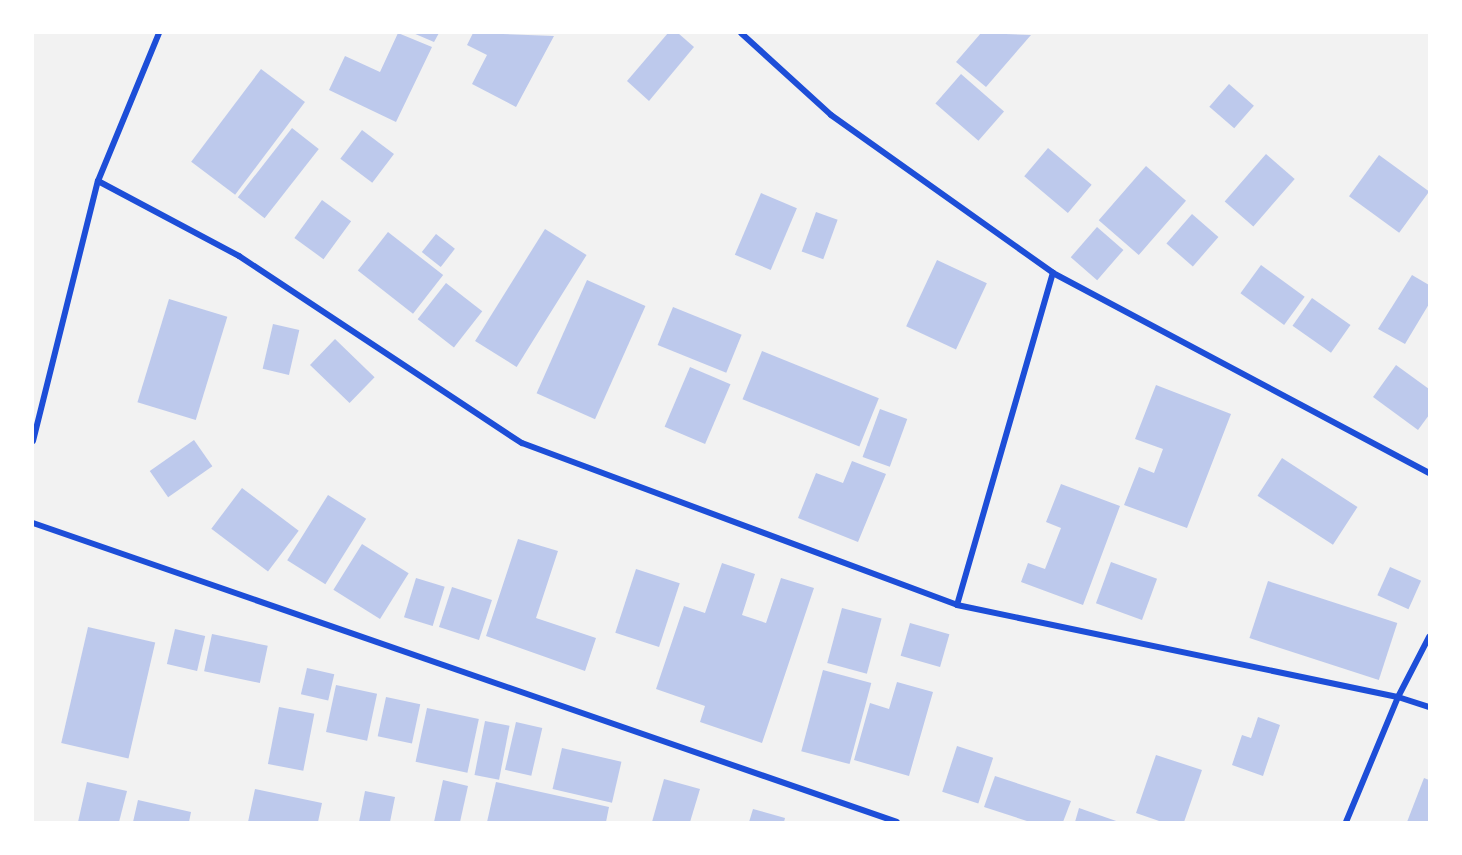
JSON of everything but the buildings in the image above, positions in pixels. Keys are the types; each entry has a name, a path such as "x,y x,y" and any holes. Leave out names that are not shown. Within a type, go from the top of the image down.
{"street":[{"path":"33,441 99,181 159,33"},
{"path":"741,33 831,115 1053,273 1429,473"},
{"path":"99,181 239,256 522,443 957,605 1398,697 1429,707"},
{"path":"957,605 1053,273"},
{"path":"33,523 897,822"},
{"path":"1346,822 1398,697 1429,637"}]}
